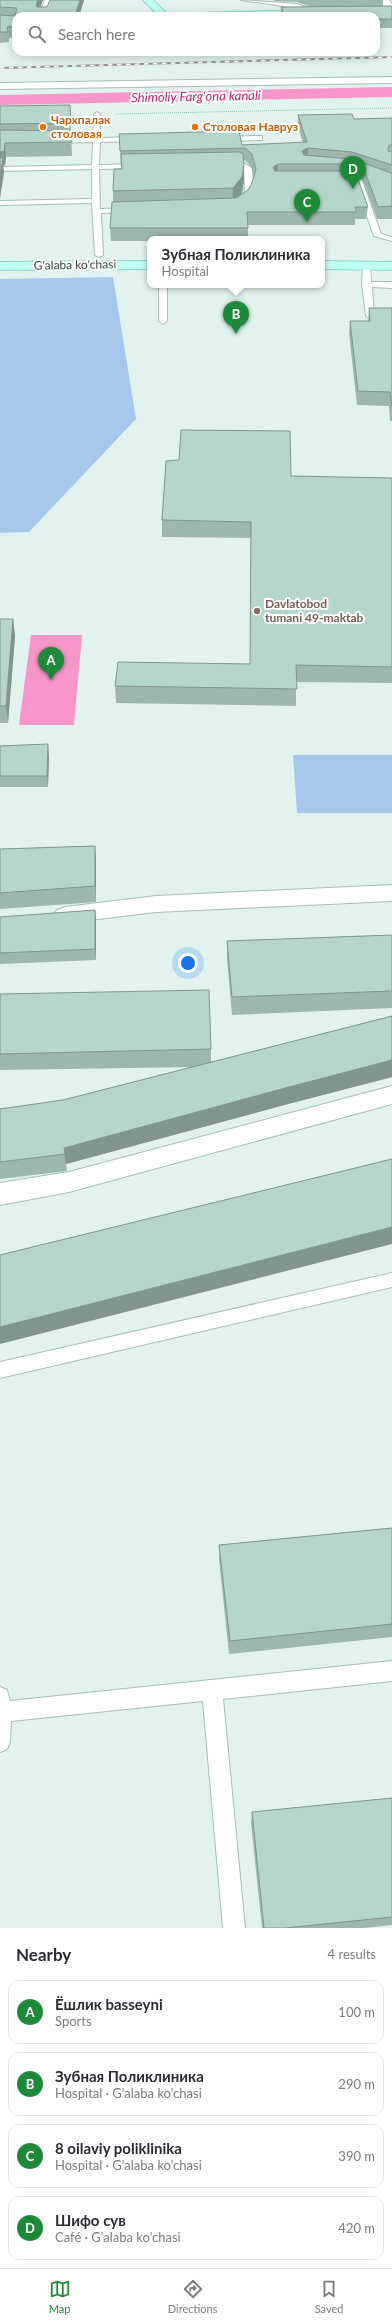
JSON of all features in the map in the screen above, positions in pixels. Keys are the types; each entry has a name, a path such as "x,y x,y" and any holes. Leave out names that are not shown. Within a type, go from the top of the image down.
{"main road":[{"path":"148,0 160,12"},
{"path":"376,11 392,10"},
{"name":"G'alaba ko'chasi","path":"0,256 147,256"},
{"path":"325,256 392,256"},
{"name":"G'alaba ko'chasi","path":"0,266 147,265"},
{"path":"325,265 392,266"}],"street":[{"path":"44,12 50,0"},
{"path":"384,0 392,10"},
{"path":"0,86 392,80"},
{"path":"45,916 156,904 392,893"},
{"path":"0,1194 69,1182 392,1095"}],"lane":[{"path":"244,0 297,6 322,12"},
{"path":"97,114 98,140 95,226 98,255"},
{"path":"213,139 259,138"},
{"path":"45,141 144,139"},
{"path":"216,164 242,164 248,168 249,193 244,201 235,206"},
{"path":"0,169 152,166"},
{"path":"329,180 358,180 378,236 392,239"},
{"path":"0,203 95,201"},
{"path":"96,211 135,210"},
{"path":"366,265 366,284 370,316"},
{"path":"366,284 392,285"},
{"path":"163,288 163,321"},
{"path":"0,1370 392,1280"},
{"path":"0,1742 0,1704 212,1690 392,1671"},
{"path":"212,1690 234,1928"}],"path":[{"path":"97,114 392,108"}],"shaded area":[{"path":"113,277 136,419 29,532 0,533 0,279"},
{"path":"31,635 82,635 74,725 19,725"},
{"path":"293,755 392,755 392,813 297,813"}],"building":[{"path":"0,0 38,0 36,5 37,7 47,7 50,0 80,0 76,12 16,12 17,8 0,7"},
{"path":"392,6 392,19 380,19 380,12 283,12 281,7"},
{"path":"0,15 12,16 12,26 7,27 8,32 0,32"},
{"path":"70,105 71,123 0,124 0,106"},
{"path":"352,114 354,119 392,118 392,145 389,145 388,151 392,152 392,165 352,152 308,148 302,151 304,155 351,159 392,173 392,206 378,207 362,164 278,164 273,167 275,171 355,171 368,207 355,207 356,212 247,212 248,228 110,228 112,202 236,198 248,190 252,183 256,169 252,154 245,148 120,151 119,134 239,131 242,145 307,142 298,115"},
{"path":"0,130 71,131 72,142 5,143 4,151 0,152"},
{"path":"240,152 243,154 244,164 242,177 233,188 113,191 114,169 122,169 121,154"},
{"path":"0,158 3,158 0,175"},
{"path":"369,308 392,308 392,407 390,392 358,391 350,321 370,321"},
{"path":"181,430 290,431 291,476 392,478 392,667 296,665 297,689 115,686 118,662 250,664 251,522 162,520 166,461 179,460"},
{"path":"0,619 13,619 6,706 0,706"},
{"path":"48,744 47,776 0,776 0,746"},
{"path":"95,846 95,886 0,893 0,849"},
{"path":"95,910 95,949 0,953 0,917"},
{"path":"392,935 392,991 232,997 227,941"},
{"path":"209,990 211,1049 0,1054 0,994"},
{"path":"392,1016 392,1060 64,1148 65,1154 0,1162 0,1109 63,1100"},
{"path":"392,1159 392,1227 0,1327 0,1255"},
{"path":"392,1528 392,1624 230,1641 219,1545"},
{"path":"392,1798 392,1917 285,1928 264,1928 252,1812"}],"waterway":[{"name":"Shimoliy Fargʻona kanali","path":"0,100 392,92"}],"railway":[{"path":"0,68 392,57"}],"place":[{"name":"Чархпалак столовая","path":"43,127"},
{"name":"Столовая Навруз","path":"195,127"},
{"name":"Шифо сув","path":"353,189"},
{"name":"8 oilaviy poliklinika","path":"307,222"},
{"name":"Зубная Поликлиника","path":"236,334"},
{"name":"Davlatobod tumani 49-maktab","path":"257,611"},
{"name":"Ёшлик basseyni","path":"51,680"}]}
